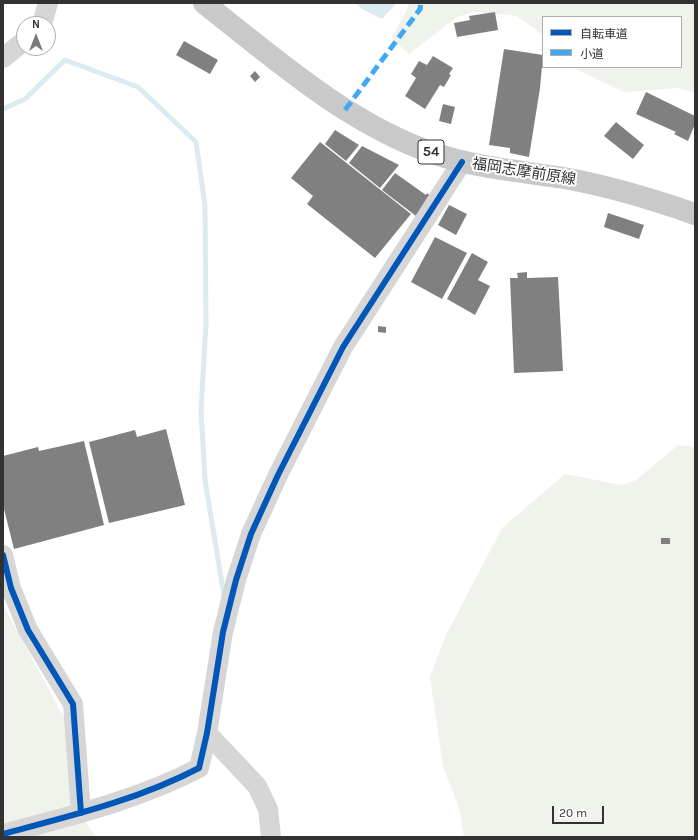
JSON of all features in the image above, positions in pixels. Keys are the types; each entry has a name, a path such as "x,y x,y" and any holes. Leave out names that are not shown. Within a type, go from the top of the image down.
{"main road":[{"name":"福岡志摩前原線","path":"204,3 344,110 426,150 462,162 490,168 596,184 651,199 695,214"}],"street":[{"path":"44,16 48,3"},
{"path":"3,58 16,47"},
{"path":"3,834 81,813 167,785 199,768 207,732 224,632 236,580 251,534 278,475 343,347 462,162"},
{"path":"3,555 12,588 28,630 73,704 81,813"},
{"path":"207,732 257,786 268,809 271,837"}],"shaded area":[{"path":"355,3 397,3 382,19 362,9"},
{"path":"409,3 695,3 695,93 679,88 624,92 574,68 682,68 682,16 542,16 542,34 517,16 474,12 457,17 409,54 391,38 407,10"},
{"path":"678,445 695,447 695,837 464,837 459,807 443,767 430,677 446,635 502,528 565,474 622,485 636,480"},
{"path":"3,605 67,723 70,795 95,837 3,837"}],"building":[{"path":"495,12 498,30 457,37 454,23 470,20 469,16"},
{"path":"184,41 218,60 210,74 176,55"},
{"path":"504,49 542,55 540,88 529,157 510,153 510,148 489,145"},
{"path":"433,56 453,68 444,87 440,85 425,109 405,96 416,78 411,74 419,61 427,65"},
{"path":"255,71 260,77 255,82 250,76"},
{"path":"646,92 695,116 695,124 688,141 674,134 676,132 636,114"},
{"path":"443,104 455,107 451,124 439,121"},
{"path":"616,122 644,145 633,159 604,136"},
{"path":"335,130 359,145 346,161 325,144"},
{"path":"320,142 411,214 375,258 307,204 313,196 291,178"},
{"path":"362,146 399,165 380,188 349,163"},
{"path":"395,173 426,195 427,193 432,197 416,216 382,190"},
{"path":"449,205 467,214 456,235 438,225"},
{"path":"608,213 644,225 639,239 604,227"},
{"path":"435,237 467,253 442,299 411,282"},
{"path":"472,253 488,262 478,280 490,286 475,315 447,299"},
{"path":"527,272 527,278 558,277 563,371 514,373 510,278 518,278 517,273"},
{"path":"378,326 386,327 386,333 378,332"},
{"path":"166,429 185,505 109,523 89,442 135,430 137,437"},
{"path":"84,441 104,525 14,549 3,505 3,456 38,447 39,451"},
{"path":"661,538 670,538 670,544 661,544"}],"waterway":[{"path":"3,109 25,99 65,60 138,87 196,142 205,206 206,324 201,410 205,480 224,596"}],"marked path":[{"path":"345,110 420,9 421,3"}],"cycle path":[{"path":"3,834 78,814 128,798 199,768 207,733 223,632 236,580 251,534 278,475 343,347 462,162"},
{"path":"3,555 11,588 28,630 73,704 81,813"}]}
